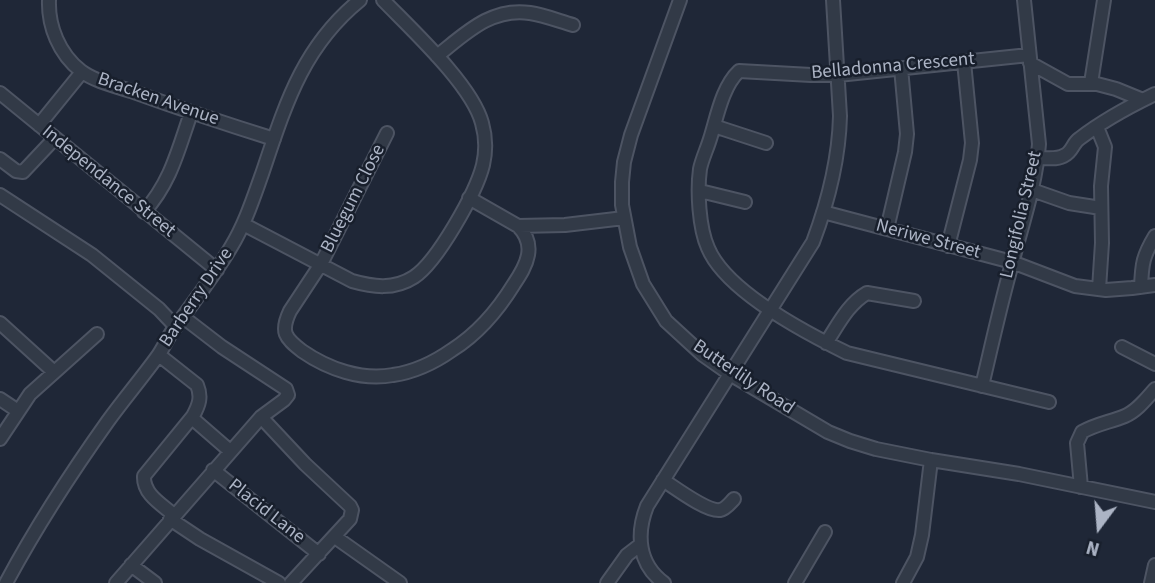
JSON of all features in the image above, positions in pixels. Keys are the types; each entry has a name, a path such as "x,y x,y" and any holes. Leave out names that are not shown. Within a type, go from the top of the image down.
{"street":[{"name":"Bracken Avenue","path":"49,0 53,31 66,55 82,72 191,113 274,139"},
{"name":"Barberry Drive","path":"6,583 33,532 216,270 243,224 296,80 313,52 360,0"},
{"path":"243,224 352,281 369,285 398,285 427,267 438,253 469,198 483,166 483,124 468,94 437,56 383,0"},
{"name":"Butterlily Road","path":"680,0 627,149 622,182 624,218 630,247 643,284 658,309 677,332 730,374 828,432 876,449 1019,474 1155,502"},
{"path":"664,583 648,567 640,545 640,529 647,506 813,242 823,212 840,135 833,0"},
{"name":"Longifolia Street","path":"982,386 1038,158 1039,144 1024,0"},
{"path":"1091,83 1104,0"},
{"path":"437,56 475,25 505,13 533,13 573,24"},
{"path":"1030,59 1068,84 1091,83 1149,97"},
{"name":"Belladonna Crescent","path":"1030,59 964,62 838,75 739,71 733,76 726,90 701,166 699,191 702,226 708,249 722,270 736,284 770,310 847,353 1049,402"},
{"path":"948,246 971,152 972,131 964,62"},
{"path":"887,229 907,134 901,68"},
{"path":"39,125 82,72"},
{"name":"Independance Street","path":"0,93 216,270"},
{"path":"1038,158 1065,156 1076,141 1149,97"},
{"path":"144,212 158,197 167,180 191,113"},
{"path":"715,126 766,143"},
{"path":"1097,127 1105,147 1101,186 1100,289"},
{"name":"Bluegum Close","path":"387,133 321,264 286,319 285,335 304,353 328,366 371,377 393,375 424,366 454,349 480,329 502,304 524,268 528,256 528,242 518,226"},
{"path":"0,159 16,171 23,172 55,138"},
{"path":"1032,190 1069,204 1101,208"},
{"path":"699,191 745,202"},
{"path":"0,195 92,255 159,309 288,391 286,398 261,417 116,583"},
{"path":"469,198 518,226 565,225 624,218"},
{"name":"Neriwe Street","path":"823,212 1012,262 1076,286 1100,289 1155,285"},
{"path":"1141,287 1142,261 1155,236"},
{"path":"826,343 846,313 867,293 914,301"},
{"path":"0,323 54,372"},
{"path":"0,439 30,394 97,334"},
{"path":"1122,347 1155,364"},
{"path":"159,355 197,385 200,398 192,418 144,476 144,486 172,517 200,539 279,583"},
{"path":"1081,487 1077,443 1082,432 1125,416 1144,402 1155,389"},
{"path":"0,399 18,411"},
{"path":"261,417 352,510 352,517 290,583"},
{"path":"192,418 230,451"},
{"path":"903,583 916,557 922,535 931,460"},
{"name":"Placid Lane","path":"213,470 319,554"},
{"path":"663,480 710,508 720,510 734,499"},
{"path":"795,583 825,532"},
{"path":"335,537 400,583"},
{"path":"607,583 627,555 640,545"},
{"path":"131,565 155,583"},
{"path":"1151,583 1155,565"}]}
